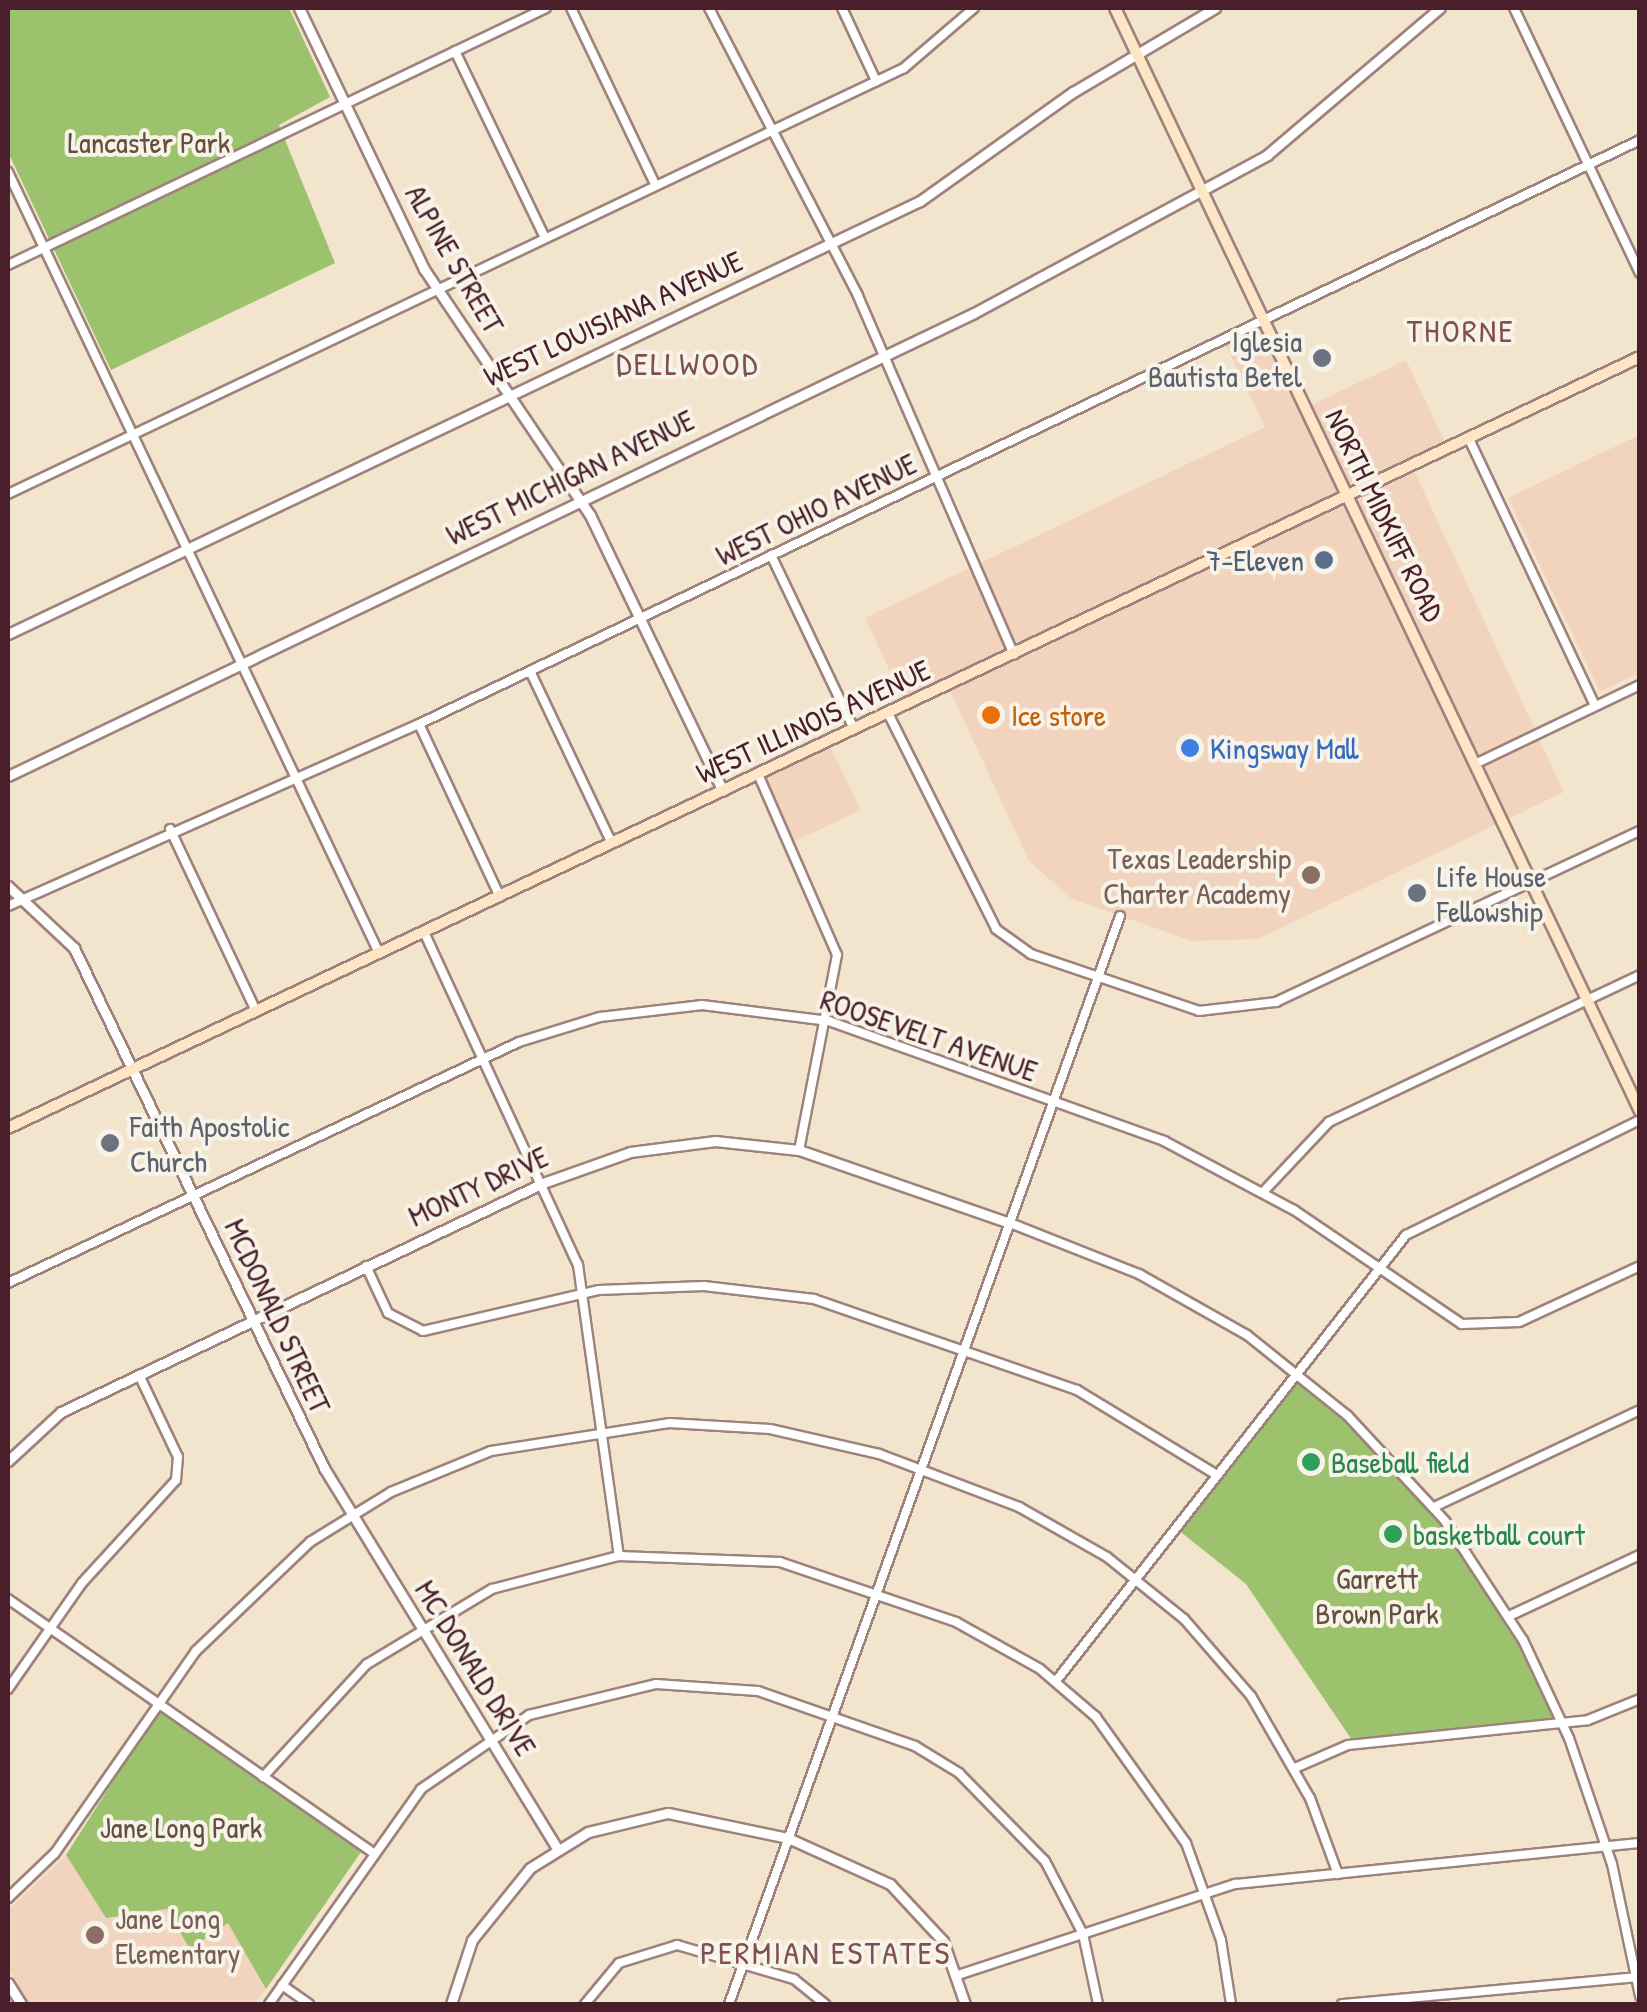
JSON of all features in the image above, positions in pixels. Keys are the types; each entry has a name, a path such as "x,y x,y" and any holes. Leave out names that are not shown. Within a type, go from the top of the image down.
{"main road":[{"name":"NORTH MIDKIFF ROAD","path":"1115,8 1640,1112"},
{"name":"WEST ILLINOIS AVENUE","path":"8,1128 1640,357"}],"street":[{"name":"ALPINE STREET","path":"299,8 436,288 580,498 723,791"},
{"path":"8,265 546,8"},
{"path":"572,8 656,184"},
{"path":"709,8 883,357 930,479 1014,654"},
{"path":"842,8 876,81"},
{"path":"8,494 876,81 933,49 974,8"},
{"name":"WEST LOUISIANA AVENUE","path":"8,634 828,245 963,176 1137,55 1216,8"},
{"name":"WEST MICHIGAN AVENUE","path":"8,776 580,498 883,357 1199,188 1299,134 1440,8"},
{"path":"1514,8 1640,273"},
{"path":"456,51 544,236"},
{"name":"WEST OHIO AVENUE","path":"13,903 170,829 419,724 1640,140"},
{"path":"8,172 379,953"},
{"path":"1469,439 1595,706"},
{"path":"771,556 854,729"},
{"path":"530,671 612,844"},
{"path":"1476,764 1640,685"},
{"path":"888,714 986,917 1032,954 1190,1010 1258,1008 1640,831"},
{"path":"419,724 500,896"},
{"path":"758,774 834,939 828,1021 799,1150"},
{"path":"170,829 256,1011"},
{"name":"MCDONALD STREET","path":"8,886 13,903 74,948 352,1515"},
{"path":"730,2004 1120,916"},
{"path":"424,932 543,1183 583,1292 619,1556"},
{"path":"1262,1192 1329,1122 1640,975"},
{"name":"ROOSEVELT AVENUE","path":"8,1283 484,1058 576,1022 659,1007 737,1006 828,1021 1054,1100 1262,1192 1442,1317 1488,1326 1519,1322 1640,1266"},
{"path":"1056,1681 1378,1270 1417,1226 1640,1120"},
{"name":"MONTY DRIVE","path":"8,1460 61,1412 366,1266 543,1183 669,1144 799,1150 1010,1224"},
{"path":"1010,1224 1153,1281 1298,1372 1434,1507 1509,1616 1561,1722 1607,1849 1640,1996"},
{"path":"366,1266 388,1312 422,1331 583,1292 704,1286 790,1294 964,1346 1077,1390 1216,1475"},
{"path":"8,1689 49,1628 177,1476 178,1457 139,1375"},
{"path":"1434,1507 1640,1410"},
{"path":"8,1898 55,1853 157,1702 247,1596 352,1515 461,1462 603,1427 770,1429 922,1470 1040,1516 1137,1578 1219,1657 1295,1768 1338,1874"},
{"name":"MC DONALD DRIVE","path":"352,1515 558,1848"},
{"path":"1509,1616 1640,1555"},
{"path":"262,1777 341,1687 420,1626 517,1580 619,1556 754,1558 876,1592 966,1627 1056,1681 1154,1786 1207,1893 1231,2004"},
{"path":"8,1600 371,1850"},
{"path":"268,2004 371,1850 421,1789 489,1736 571,1699 656,1684 758,1691 833,1715 914,1746 990,1797 1045,1861 1083,1934 1098,2004"},
{"path":"1295,1768 1381,1739 1561,1722 1640,1699"},
{"path":"450,2004 492,1907 558,1848 609,1824 668,1814 788,1838 890,1884 935,1930 958,1975 965,2004"},
{"path":"958,1975 1207,1893 1338,1874 1640,1843"},
{"path":"585,2004 612,1969 645,1950 691,1945 802,1982 825,2004"},
{"path":"1342,2004 1638,1977"},
{"path":"8,1983 21,2004"},
{"path":"282,1985 309,2004"}],"shaded area":[{"path":"1266,320 1307,407 1406,360 1448,448 1413,468 1564,792 1258,939 1192,941 1072,899 1029,861 949,688 907,708 865,618 1265,427 1223,340"},
{"path":"1639,435 1639,673 1600,692 1508,498"},
{"path":"829,744 861,810 791,843 759,777"},
{"name":"Jane Long Elementary","path":"66,1855 106,1918 166,1909 228,1922 266,1989 255,2004 30,2004 8,1968 8,1910"}],"green space":[{"name":"Lancaster Park","path":"8,8 289,8 330,97 279,125 335,263 111,370 8,152"},
{"name":"Garrett Brown Park","path":"1297,1372 1428,1500 1513,1621 1561,1722 1354,1743 1246,1584 1177,1529"},
{"name":"Jane Long Park","path":"158,1711 361,1852 266,1989 228,1923 190,1949 166,1909 106,1918 66,1855"}],"place":[{"name":"Iglesia Bautista Betel","path":"1322,358"},
{"name":"7-Eleven","path":"1324,560"},
{"name":"Ice store","path":"991,715"},
{"name":"Kingsway Mall","path":"1190,748"},
{"name":"Texas Leadership Charter Academy","path":"1311,875"},
{"name":"Life House Fellowship","path":"1417,893"},
{"name":"Faith Apostolic Church","path":"110,1143"},
{"name":"Baseball field","path":"1311,1462"},
{"name":"basketball court","path":"1393,1534"},
{"name":"Jane Long Elementary","path":"95,1935"}],"district":[{"name":"THORNE","path":"1461,331"},
{"name":"DELLWOOD","path":"688,364"},
{"name":"PERMIAN ESTATES","path":"826,1953"}]}
